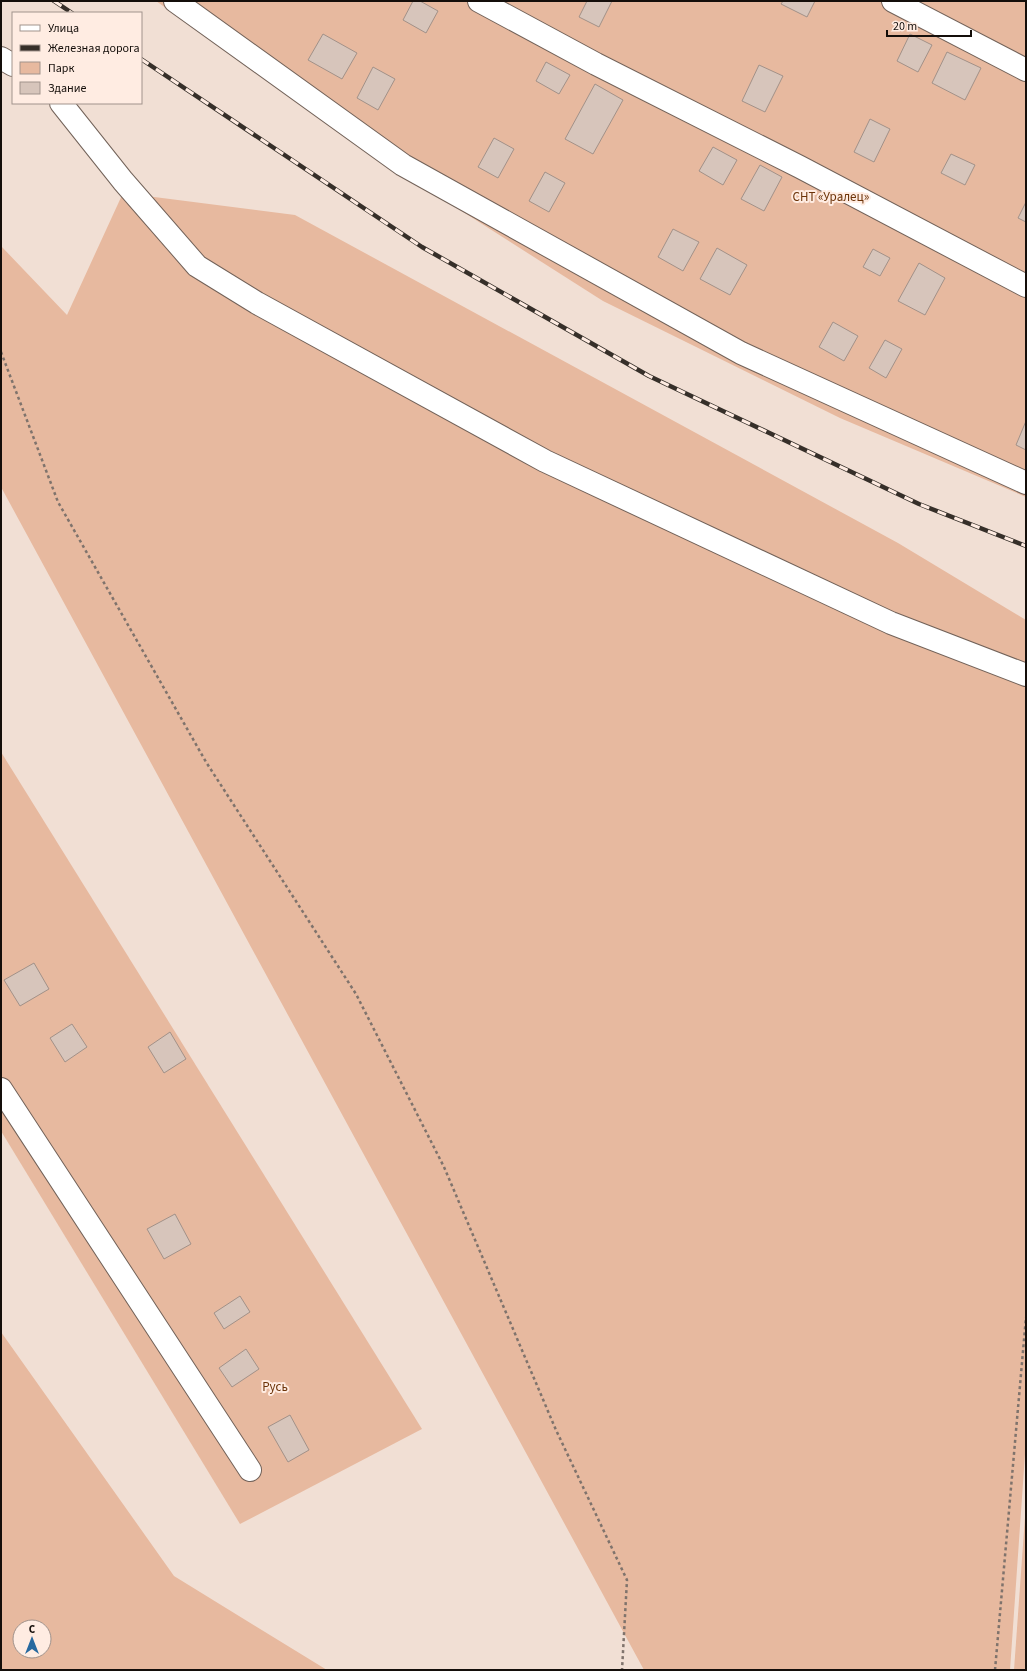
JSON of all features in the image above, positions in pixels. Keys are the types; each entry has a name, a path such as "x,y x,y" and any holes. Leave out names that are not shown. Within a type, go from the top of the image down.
{"street":[{"path":"175,1 403,165 741,354 1026,483"},
{"path":"479,1 596,64 800,167 1026,286"},
{"path":"893,1 1026,70"},
{"path":"1,58 12,64"},
{"path":"62,104 124,181 197,266 257,303 545,461 891,623 1026,675"},
{"path":"1,1089 250,1470"}],"path":[{"path":"1,352 58,502 206,762 356,994 444,1167 556,1430 627,1580 622,1670"},
{"path":"995,1670 1026,1317"}],"green space":[{"name":"СНТ «Уралец»","path":"156,1 1026,1 1026,497 840,418 603,301 372,154"},
{"path":"123,193 295,215 898,543 1026,620 1026,1440 1010,1670 644,1670 1,487 1,246 67,315"},
{"name":"Русь","path":"1,752 422,1429 240,1524 1,1131"},
{"path":"1,1332 174,1576 327,1670 1,1670"},
{"path":"1026,1503 1026,1670 1014,1670"}],"building":[{"path":"413,1 420,1 438,11 426,33 403,20"},
{"path":"587,1 612,1 599,27 579,17"},
{"path":"783,1 815,1 807,17 781,4"},
{"path":"323,34 357,53 342,79 308,60"},
{"path":"910,34 932,45 918,72 897,61"},
{"path":"947,52 981,68 965,100 932,83"},
{"path":"546,62 570,75 559,94 536,81"},
{"path":"759,65 783,76 765,112 742,101"},
{"path":"373,67 395,79 378,110 357,98"},
{"path":"595,84 623,100 593,154 565,139"},
{"path":"870,119 890,129 874,162 854,152"},
{"path":"494,138 514,149 498,178 478,167"},
{"path":"713,147 737,160 723,185 699,171"},
{"path":"951,154 975,165 965,185 941,173"},
{"path":"760,165 782,177 764,211 741,199"},
{"path":"545,172 565,183 549,212 529,201"},
{"path":"1026,202 1026,222 1018,218"},
{"path":"673,229 699,242 683,271 658,257"},
{"path":"717,248 747,265 730,295 700,279"},
{"path":"873,249 890,258 880,276 863,267"},
{"path":"919,263 945,278 925,315 898,301"},
{"path":"833,322 858,336 844,361 819,347"},
{"path":"885,340 902,349 886,378 869,368"},
{"path":"1026,421 1026,450 1016,445"},
{"path":"34,963 49,989 20,1006 4,980"},
{"path":"72,1024 87,1047 65,1062 50,1038"},
{"path":"170,1032 186,1059 164,1073 148,1047"},
{"path":"175,1214 191,1244 164,1259 147,1229"},
{"path":"240,1296 250,1312 224,1329 214,1313"},
{"path":"246,1349 259,1369 232,1387 219,1368"},
{"path":"290,1415 309,1450 288,1462 268,1427"}],"railway":[{"path":"54,1 70,12"},
{"path":"142,60 422,247 649,376 919,504 1026,546"}]}
